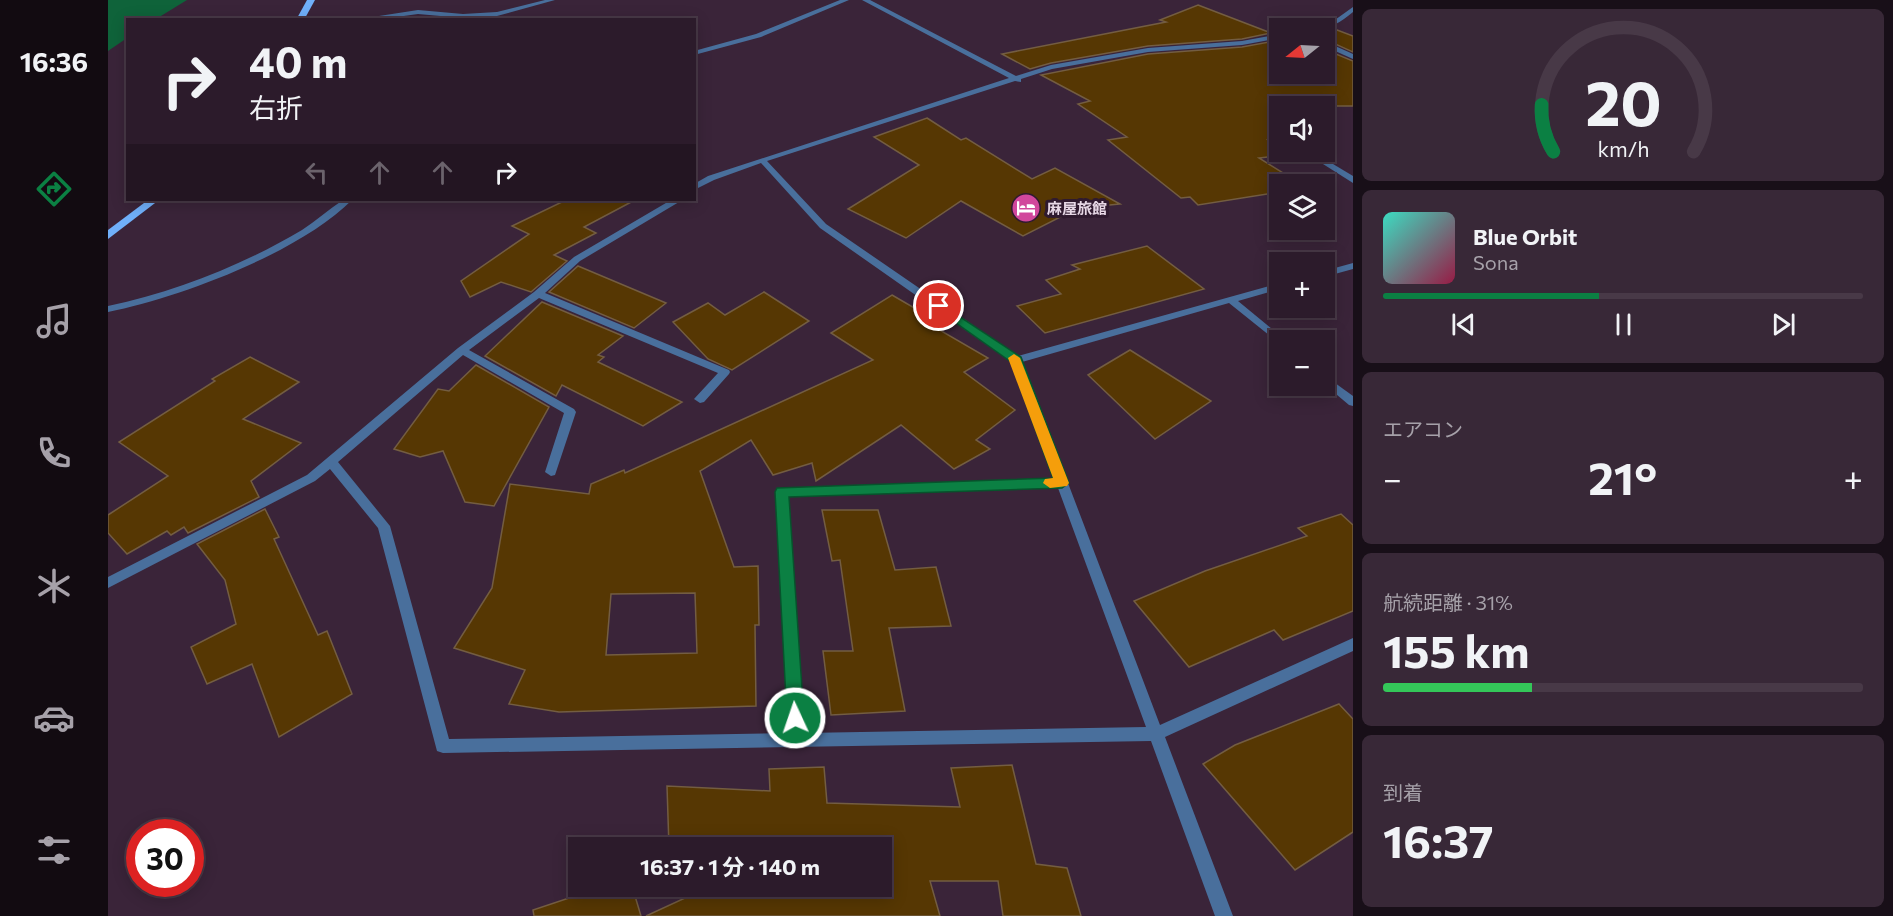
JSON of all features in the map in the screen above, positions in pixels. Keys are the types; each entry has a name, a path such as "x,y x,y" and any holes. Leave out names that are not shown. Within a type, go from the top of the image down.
{"main road":[{"path":"301,18 311,0"},
{"path":"108,236 153,201"}],"street":[{"path":"372,18 418,12 479,16 497,14 534,2 552,0"},
{"path":"696,52 765,33 803,15 846,0"},
{"path":"865,0 1018,80"},
{"path":"1335,23 1353,9"},
{"path":"696,187 711,178 762,160 1018,80 1051,67 1148,50 1242,43 1269,38"},
{"path":"1335,48 1353,57"},
{"path":"762,160 823,226 1016,360 1224,916"},
{"path":"1324,162 1353,180"},
{"path":"108,309 186,286 257,255 305,231 347,201"},
{"path":"108,583 311,478 332,463 462,350 538,294 577,260 674,201"},
{"path":"1335,271 1353,266"},
{"path":"1016,360 1269,289"},
{"path":"538,294 725,372 700,399"},
{"path":"1231,300 1269,332"},
{"path":"462,350 570,412 551,472"},
{"path":"1335,387 1353,402"},
{"path":"332,463 384,526 443,746 1156,734 1353,644"},
{"path":"797,740 782,492 1062,483"}],"green space":[{"path":"108,0 187,0 158,18 126,18 126,39 108,51"}],"building":[{"path":"1198,5 1269,33 1242,39 1148,46 1051,63 1030,69 1002,54 1166,22 1160,20"},
{"path":"1335,30 1353,36 1353,52 1335,44"},
{"path":"1269,42 1269,84 1335,84 1335,54 1353,61 1353,106 1335,106 1335,96 1269,96 1269,157 1259,158 1285,174 1269,174 1269,194 1198,205 1190,197 1181,198 1108,140 1127,137 1078,104 1090,101 1041,75 1148,54 1242,47"},
{"path":"927,118 961,140 966,138 1032,179 1055,168 1120,204 1078,208 1023,236 961,201 906,238 848,209 919,165 874,137"},
{"path":"564,201 633,201 584,227 596,233 554,255 567,261 531,292 501,282 470,297 461,281 529,234 512,226"},
{"path":"1147,246 1204,289 1045,333 1017,306 1061,294 1046,280 1080,269 1072,265"},
{"path":"578,266 666,303 634,328 549,292"},
{"path":"764,292 809,321 732,370 708,359 673,322 708,303 725,315"},
{"path":"892,295 930,317 924,321 988,358 964,372 1015,410 976,440 990,449 954,469 901,425 816,481 812,463 773,475 751,440 700,471 734,567 758,566 759,625 755,625 756,706 559,712 509,704 525,670 454,648 492,588 510,484 589,494 591,484 624,470 625,473 873,360 831,333","holes":["695,593 697,653 606,655 611,594"]},
{"path":"542,302 623,336 598,355 604,357 598,362 682,402 643,426 562,385 556,396 485,356"},
{"path":"1130,350 1211,401 1155,439 1088,375"},
{"path":"250,357 299,382 243,419 301,443 251,481 259,497 188,533 184,527 171,535 167,531 127,554 108,533 108,515 168,476 119,442 215,381 212,379"},
{"path":"476,365 549,407 494,506 465,502 443,451 420,457 394,449 438,389 449,391"},
{"path":"265,509 279,537 274,539 318,635 327,631 352,694 279,737 252,664 207,684 191,647 236,624 225,580 197,544"},
{"path":"822,510 878,510 895,570 936,567 951,626 889,628 905,711 831,715 823,651 853,651 840,560 832,561"},
{"path":"1341,514 1353,525 1353,611 1283,640 1274,630 1189,667 1134,601 1205,571 1307,536 1298,528"},
{"path":"1339,704 1353,719 1353,832 1295,870 1203,764 1235,745"},
{"path":"1012,765 1036,864 1067,868 1081,916 1003,916 998,881 930,881 940,916 646,916 687,897 892,897 892,837 669,837 667,786 770,791 769,769 824,767 827,803 960,807 951,768"},
{"path":"572,897 635,897 641,916 534,916 533,910"}],"slow traffic":[{"path":"1014,358 1062,483 1050,483"}],"place":[{"name":"麻屋旅館","path":"1026,208"}],"route":[{"path":"795,718 782,492 1062,483 1016,360 939,306"}]}
